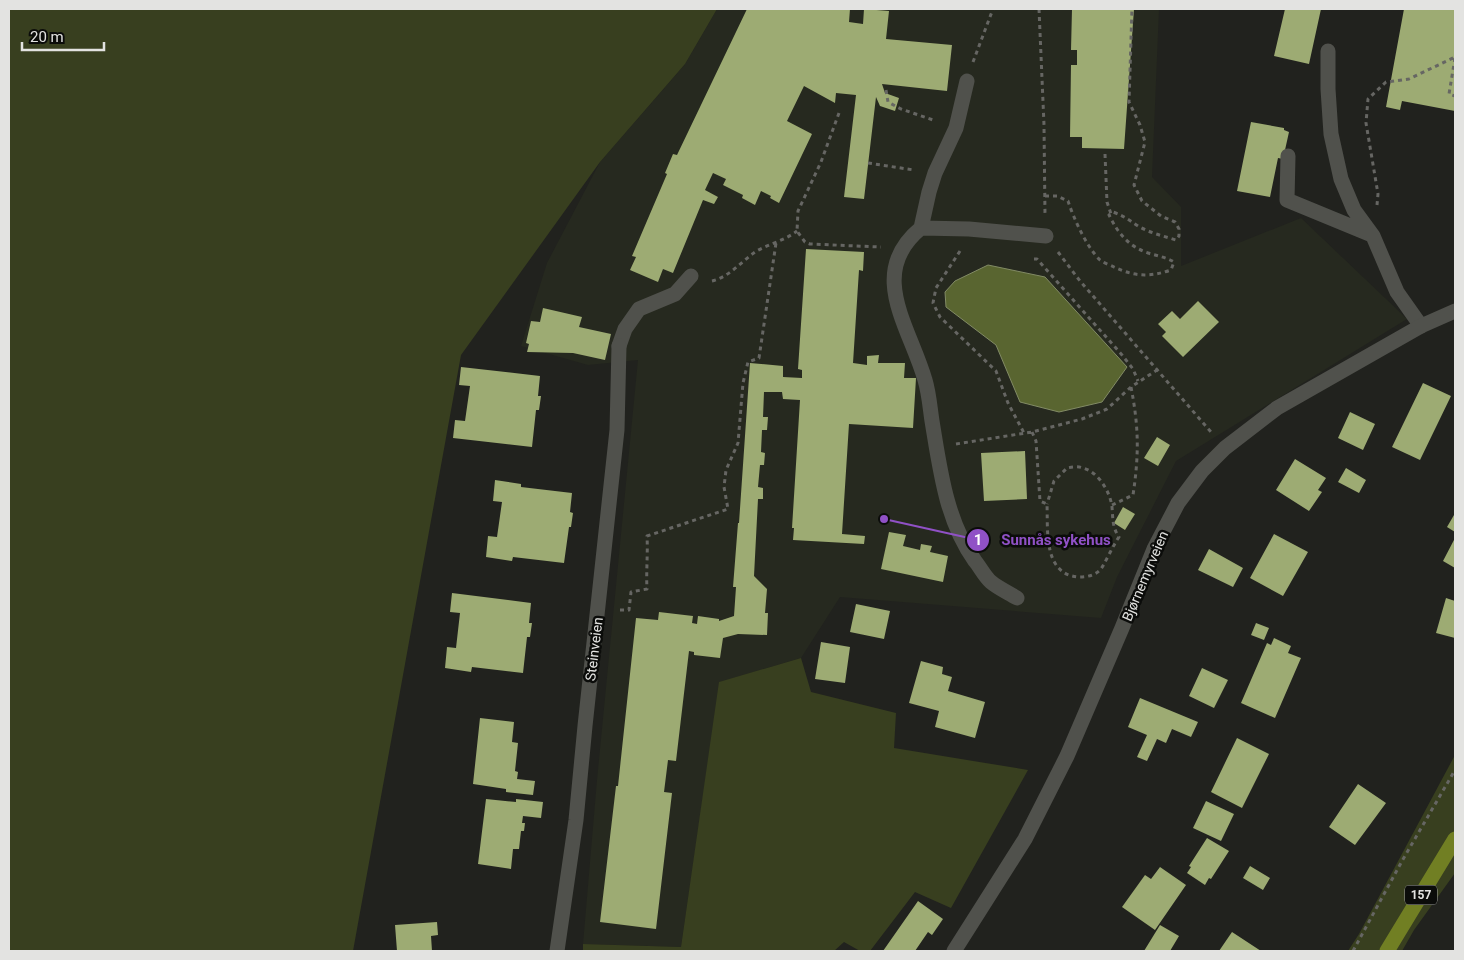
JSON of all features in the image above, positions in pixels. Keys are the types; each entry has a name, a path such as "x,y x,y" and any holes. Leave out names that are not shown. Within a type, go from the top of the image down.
{"main road":[{"name":"157","path":"1387,951 1455,839"}],"street":[{"path":"1328,51 1331,134 1342,179 1354,210 1373,236 1397,292 1421,326"},
{"path":"967,81 956,128 934,173 921,228 911,236 904,246 895,266 895,291 901,316 926,381 936,446 952,517 964,544 991,582 1017,598"},
{"path":"1288,156 1287,200 1373,236"},
{"path":"921,228 969,229 1046,236"},
{"name":"Steinveien","path":"557,951 576,820 599,608 617,430 619,346 625,329 639,309 675,294 691,276"},
{"name":"Bjørnemyrveien","path":"954,951 1025,839 1064,762 1154,550 1178,503 1202,471 1224,448 1277,408 1421,326 1455,311"}],"path":[{"path":"967,81 993,9"},
{"path":"1039,9 1046,236 1080,281 1224,448"},
{"path":"1111,214 1114,212 1127,217 1138,226 1154,234 1176,240 1179,236 1179,229 1175,222 1161,216 1142,201 1134,185 1145,142 1140,125 1129,102 1132,9"},
{"path":"1373,236 1378,194 1366,124 1368,100 1386,82 1409,79 1455,57"},
{"path":"1455,57 1449,94 1455,96"},
{"path":"886,90 888,102 901,109 956,128"},
{"path":"839,113 821,162 798,211 797,231 805,242 810,244 879,247 904,246"},
{"path":"1045,196 1057,196 1068,201 1074,218 1101,260 1119,269 1139,275 1155,275 1171,270 1174,262 1145,252 1126,241 1116,230 1109,215 1111,214 1107,202 1104,154"},
{"path":"868,163 934,173"},
{"path":"969,229 968,241 936,288 933,304 940,317 996,371 1008,403 1024,433"},
{"path":"691,276 694,276 701,282 720,279 756,251 776,243 797,231"},
{"path":"599,608 629,610 631,592 647,589 645,567 648,558 647,536 728,509 724,487 726,470 738,443 743,383 748,362 759,358 776,243"},
{"path":"1030,258 1037,259 1122,356 1133,369 1138,382"},
{"path":"936,446 1032,432 1082,419 1107,409 1131,387 1157,370"},
{"path":"1112,505 1133,496 1138,445 1137,417 1131,387"},
{"path":"1032,432 1036,441 1040,501 1047,504"},
{"path":"1081,467 1095,474 1108,491 1112,505 1113,528 1119,537 1102,568 1094,574 1083,577 1068,576 1058,570 1051,556 1047,504 1054,481 1067,468 1081,467"},
{"path":"1353,951 1455,770"}],"shaded area":[{"path":"9,9 717,9 685,64 600,162 461,355 353,951 9,951"},
{"path":"717,9 1159,9 1152,177 1181,207 1181,266 1301,218 1407,319 1176,461 1117,577 1101,618 840,597 801,658 720,682 681,947 583,944 638,360 588,365 521,346 547,263 600,162 685,64"},
{"path":"988,265 1045,277 1127,367 1102,402 1059,412 1020,402 996,345 946,307 945,292 955,281"},
{"path":"801,658 811,692 896,713 894,748 1028,770 951,908 915,892 870,951 860,951 844,942 834,951 583,951 583,944 681,947 719,682"},
{"path":"1455,755 1455,873 1414,930 1402,951 1348,951 1359,934"}],"building":[{"path":"747,9 850,9 849,22 863,24 864,9 889,11 886,39 952,45 947,91 882,84 885,93 899,98 895,111 880,106 876,97 864,199 844,197 856,95 836,93 835,103 804,86 787,121 812,134 779,203 761,191 755,205 742,198 743,195 723,185 726,179 713,173 705,190 718,197 714,204 703,200 673,273 663,269 658,282 630,270 636,257 632,256 667,174 665,173 673,154 677,155"},
{"path":"1072,9 1134,9 1124,149 1082,148 1082,137 1070,137 1071,65 1077,65 1077,50 1071,50"},
{"path":"1285,9 1321,9 1309,64 1274,56"},
{"path":"1404,9 1455,9 1455,111 1402,101 1400,110 1386,107"},
{"path":"1251,122 1284,128 1284,130 1289,132 1283,159 1278,158 1270,197 1237,191"},
{"path":"806,249 864,252 863,271 859,270 853,363 867,365 867,356 879,355 878,363 905,363 904,378 916,378 913,428 849,424 842,534 865,536 864,544 793,540 794,528 792,528 800,400 783,399 782,392 764,392 763,417 768,417 767,430 762,430 761,452 765,453 764,465 760,465 758,487 763,488 763,499 758,499 754,576 767,589 765,613 768,613 767,635 738,634 723,638 720,658 694,655 694,652 689,651 676,761 668,760 664,792 672,793 656,929 600,922 616,786 618,786 636,618 658,620 659,612 693,616 692,623 697,624 698,616 719,619 719,621 734,616 736,587 733,587 750,363 783,366 783,377 802,378 802,370 798,369"},
{"path":"1198,301 1219,322 1183,357 1162,336 1166,332 1158,324 1172,311 1180,319"},
{"path":"543,308 582,317 579,327 611,334 605,360 573,353 527,352 529,344 526,343 531,321 540,322"},
{"path":"461,367 540,376 538,396 541,396 539,410 536,410 532,447 453,438 455,420 465,421 470,386 459,385"},
{"path":"1423,383 1451,396 1420,460 1392,447"},
{"path":"1350,412 1375,424 1363,450 1338,438"},
{"path":"1157,437 1170,445 1158,466 1144,458"},
{"path":"1025,451 1027,499 984,501 981,453"},
{"path":"1295,459 1326,478 1318,490 1322,492 1309,511 1276,490"},
{"path":"1346,468 1366,480 1359,493 1338,482"},
{"path":"495,480 521,484 521,487 572,493 570,512 573,513 564,563 513,557 512,561 486,557 488,536 497,537 502,502 493,501"},
{"path":"1123,507 1135,514 1125,530 1114,523"},
{"path":"1455,516 1455,532 1447,527"},
{"path":"889,532 906,535 903,546 920,550 921,544 932,546 930,552 948,556 943,582 881,569"},
{"path":"1274,534 1308,552 1283,596 1250,578"},
{"path":"1455,538 1455,568 1443,561"},
{"path":"1209,549 1243,568 1233,587 1198,570"},
{"path":"452,593 531,603 529,623 532,623 530,637 527,637 523,673 472,667 471,672 445,668 447,647 456,648 460,613 450,612"},
{"path":"1446,598 1455,601 1455,638 1436,633"},
{"path":"856,604 890,611 884,639 850,632"},
{"path":"1256,623 1269,628 1264,640 1251,635"},
{"path":"1274,638 1291,646 1288,653 1301,658 1275,718 1241,703 1267,643 1271,645"},
{"path":"821,642 850,647 845,683 815,679"},
{"path":"921,661 943,667 942,674 952,677 948,691 985,702 975,738 935,727 939,711 909,703"},
{"path":"1202,668 1228,680 1214,708 1189,696"},
{"path":"1140,698 1198,722 1191,737 1172,729 1166,743 1157,739 1147,761 1137,757 1147,735 1128,727"},
{"path":"480,718 514,722 512,742 518,743 515,771 518,772 517,779 535,781 533,795 506,792 506,789 473,784"},
{"path":"1237,738 1269,754 1242,808 1211,792"},
{"path":"1358,784 1386,803 1355,845 1329,827"},
{"path":"486,799 516,802 516,799 543,802 541,818 523,816 522,823 525,823 524,831 521,831 519,849 513,849 511,869 478,864"},
{"path":"1206,801 1234,814 1221,841 1193,828"},
{"path":"1207,838 1229,851 1205,885 1187,873 1191,867 1189,866"},
{"path":"1250,866 1270,878 1263,890 1243,878"},
{"path":"1160,867 1186,885 1155,930 1122,907 1145,875 1151,879"},
{"path":"918,901 943,919 932,935 928,932 915,951 883,951"},
{"path":"437,922 438,935 431,936 432,951 397,951 395,925"},
{"path":"1160,925 1179,936 1170,951 1144,951"},
{"path":"1232,932 1261,951 1219,951"}],"place":[{"name":"Sunnås sykehus","path":"884,519"}]}
